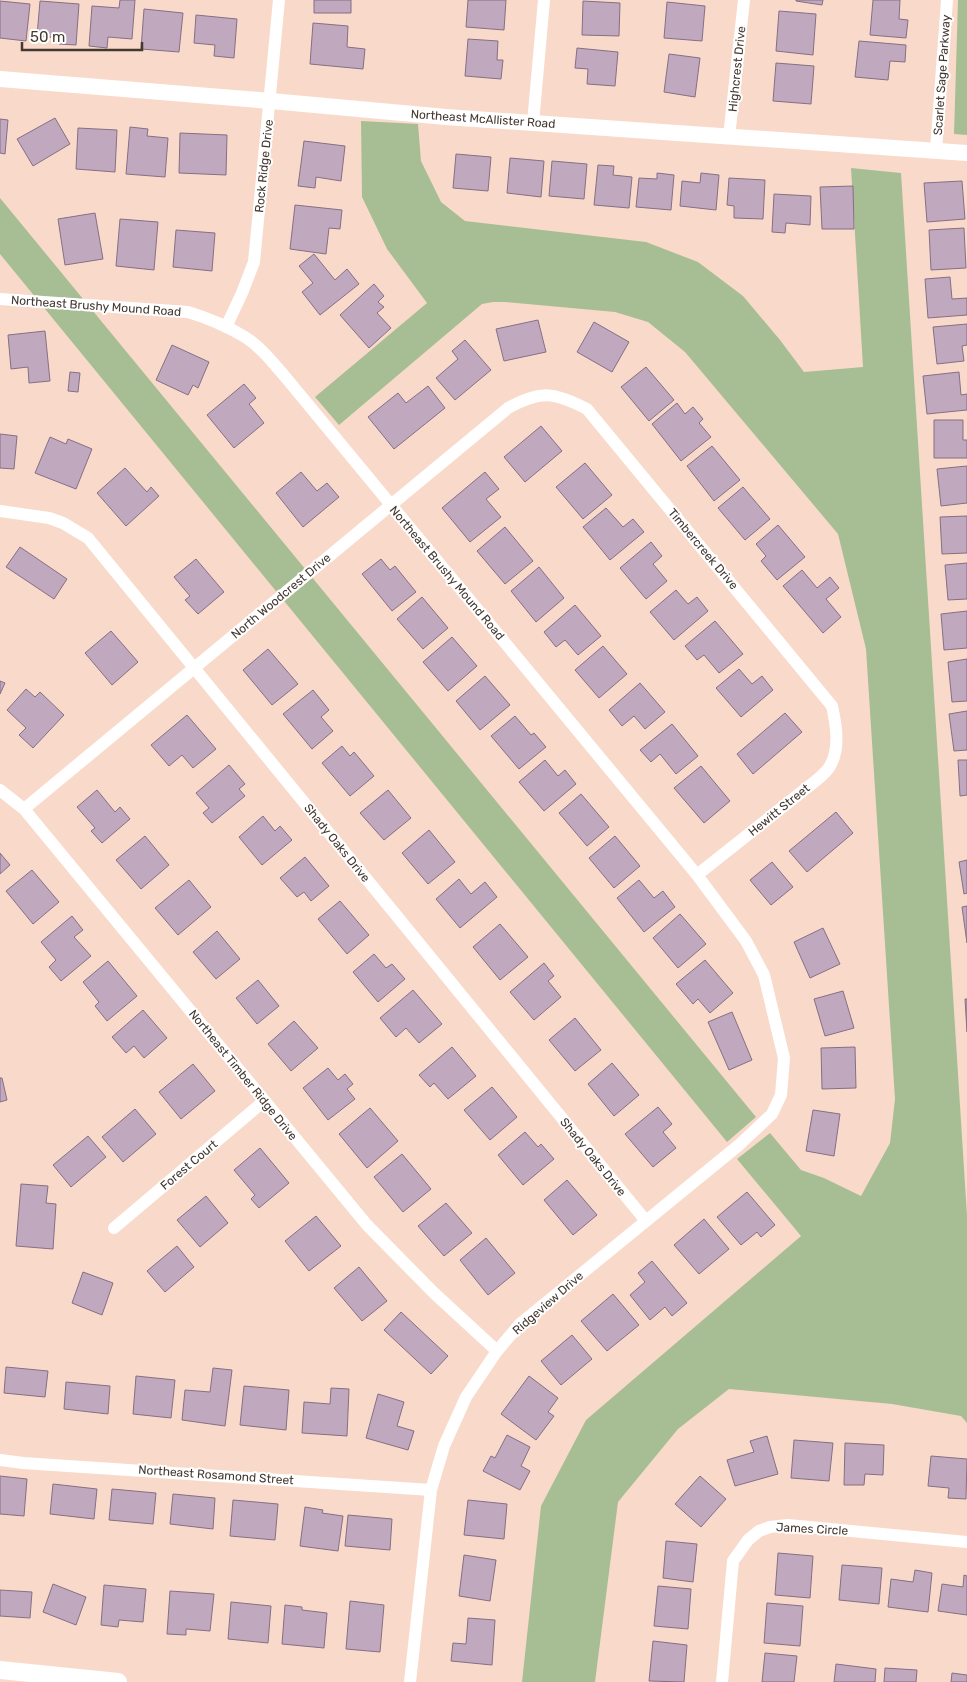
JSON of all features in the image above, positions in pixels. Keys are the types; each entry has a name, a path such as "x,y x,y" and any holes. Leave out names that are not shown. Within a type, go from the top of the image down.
{"main road":[{"path":"6,1674 118,1682"}],"street":[{"name":"Rock Ridge Drive","path":"226,327 254,262 271,101 279,0"},
{"path":"533,123 544,0"},
{"name":"Highcrest Drive","path":"729,137 744,0"},
{"name":"Scarlet Sage Parkway","path":"936,150 947,0"},
{"name":"Northeast McAllister Road","path":"0,79 446,117 967,152"},
{"name":"Northeast Brushy Mound Road","path":"0,299 188,312 226,327 246,338 263,352 696,876 746,941 764,975 776,1022"},
{"name":"North Woodcrest Drive","path":"24,809 508,408 527,398 544,394"},
{"name":"Timbercreek Drive","path":"544,394 566,398 587,409 832,706 836,730"},
{"name":"Shady Oaks Drive","path":"0,511 50,518 63,523 88,538 646,1221"},
{"name":"Hewitt Street","path":"696,876 825,772 831,765 836,750 836,730"},
{"name":"Northeast Timber Ridge Drive","path":"0,790 24,809 366,1225 434,1293 497,1351"},
{"name":"Ridgeview Drive","path":"410,1682 432,1490 444,1446 466,1397 497,1351 520,1324 758,1128 772,1114 780,1095 784,1058 776,1022"},
{"name":"Forest Court","path":"114,1228 264,1101"},
{"name":"Northeast Rosamond Street","path":"0,1460 432,1490"},
{"name":"James Circle","path":"722,1682 733,1561 748,1540 759,1531 770,1527 788,1525 967,1542"}],"green space":[{"path":"958,0 967,0 967,135 954,134"},
{"path":"361,121 418,124 421,161 441,202 465,221 646,242 698,262 743,296 804,372 863,367 851,168 901,173 967,1216 967,1423 961,1416 892,1404 729,1389 678,1429 618,1502 595,1682 522,1682 541,1506 586,1420 801,1236 737,1159 770,1133 801,1170 824,1178 861,1196 890,1143 895,1099 866,649 838,534 685,352 648,322 615,312 505,302 482,304 339,425 315,397 427,303 387,249 362,197"},
{"path":"0,198 756,1117 727,1142 0,254"}],"building":[{"path":"120,0 135,0 132,39 108,37 107,48 89,46 92,6 119,8"},
{"path":"314,0 351,0 351,13 314,13"},
{"path":"468,0 506,0 504,30 466,27"},
{"path":"796,0 823,0 822,5"},
{"path":"873,0 900,0 899,19 908,20 906,38 870,35"},
{"path":"0,1 30,4 26,41 0,38"},
{"path":"40,1 79,4 76,45 59,44 59,38 37,36"},
{"path":"583,1 620,3 619,36 582,35"},
{"path":"667,2 705,6 702,41 664,38"},
{"path":"144,9 183,13 179,52 141,49"},
{"path":"779,11 816,14 813,55 776,51"},
{"path":"196,15 237,19 234,58 214,56 215,45 194,43"},
{"path":"313,23 348,26 347,47 365,49 363,69 310,64"},
{"path":"468,39 498,41 497,60 503,60 501,79 465,76"},
{"path":"859,41 906,45 905,62 890,61 888,80 855,77"},
{"path":"577,48 618,52 615,86 587,84 588,69 575,68"},
{"path":"669,54 700,58 695,97 664,92"},
{"path":"776,63 814,66 811,104 773,101"},
{"path":"55,118 70,144 33,166 17,139"},
{"path":"0,119 8,120 5,154 0,153"},
{"path":"130,127 148,129 147,136 168,138 165,177 126,174"},
{"path":"78,128 117,130 115,172 76,169"},
{"path":"180,133 227,135 226,175 179,173"},
{"path":"304,141 345,146 341,181 316,177 315,188 298,186"},
{"path":"456,154 491,157 488,191 453,188"},
{"path":"510,158 544,161 541,197 507,193"},
{"path":"552,161 587,164 584,199 549,196"},
{"path":"598,165 614,166 613,175 632,177 629,208 594,205"},
{"path":"657,173 674,175 671,210 636,207 639,178 657,179"},
{"path":"701,173 719,175 716,210 680,206 682,181 700,183"},
{"path":"729,178 765,180 763,219 734,218 734,206 727,205"},
{"path":"962,181 965,219 927,222 924,183"},
{"path":"853,186 854,229 822,229 820,187"},
{"path":"774,194 811,196 810,225 786,223 785,233 772,232"},
{"path":"295,205 342,210 340,229 329,228 326,254 290,249"},
{"path":"95,213 103,259 65,265 58,219"},
{"path":"120,219 158,222 154,270 116,266"},
{"path":"964,228 966,268 931,270 929,230"},
{"path":"176,230 215,233 212,271 173,267"},
{"path":"314,254 335,280 347,269 359,284 320,315 302,292 313,283 299,266"},
{"path":"950,277 952,299 967,298 967,315 928,318 925,279"},
{"path":"374,284 384,296 378,302 384,307 377,313 391,328 369,348 340,315"},
{"path":"538,320 546,352 504,361 496,329"},
{"path":"594,322 629,342 612,372 577,352"},
{"path":"967,324 967,345 962,346 964,361 937,364 933,327"},
{"path":"45,331 50,381 29,383 28,367 11,369 8,335"},
{"path":"465,340 491,370 455,400 436,378 458,359 452,351"},
{"path":"172,345 209,362 198,388 193,385 188,395 156,380"},
{"path":"646,367 674,400 649,421 621,387"},
{"path":"70,372 80,373 78,392 68,391"},
{"path":"959,372 961,395 967,394 967,410 927,414 923,376"},
{"path":"244,384 256,398 249,404 264,423 234,448 207,415"},
{"path":"428,386 445,408 394,449 368,417 398,393 406,403"},
{"path":"677,403 685,414 693,407 703,419 699,423 711,437 681,461 652,424"},
{"path":"934,420 963,420 963,440 967,440 967,458 934,458"},
{"path":"541,426 562,451 525,482 504,457"},
{"path":"0,434 17,436 14,469 0,468"},
{"path":"50,437 66,444 68,439 92,449 76,489 35,473"},
{"path":"712,446 740,480 714,501 687,466"},
{"path":"585,463 612,495 583,519 556,487"},
{"path":"967,466 967,503 941,506 937,469"},
{"path":"125,468 147,492 151,487 159,496 126,526 97,493"},
{"path":"301,472 317,491 327,483 339,497 303,527 276,493"},
{"path":"485,472 499,489 486,499 501,517 470,542 442,508"},
{"path":"743,487 770,519 745,540 718,508"},
{"path":"606,508 623,527 633,519 644,532 610,560 583,527"},
{"path":"967,516 967,553 942,554 940,517"},
{"path":"778,525 805,557 777,580 761,561 766,556 756,544"},
{"path":"505,527 533,561 505,584 477,551"},
{"path":"651,542 662,556 653,564 667,581 646,599 620,568"},
{"path":"20,547 67,579 54,599 6,567"},
{"path":"196,559 224,592 198,614 185,600 190,596 174,577"},
{"path":"381,559 390,570 395,566 416,592 392,611 362,574"},
{"path":"967,563 967,599 948,600 945,565"},
{"path":"539,567 564,598 536,622 511,591"},
{"path":"802,570 817,588 830,577 839,588 826,599 841,617 823,633 783,586"},
{"path":"676,590 688,604 697,597 708,611 674,640 650,612"},
{"path":"422,597 448,628 423,649 397,619"},
{"path":"575,605 601,636 578,655 565,640 556,647 544,632"},
{"path":"967,611 967,648 944,650 941,614"},
{"path":"715,621 743,654 719,673 704,655 697,660 685,646"},
{"path":"111,631 138,662 112,685 85,653"},
{"path":"452,637 477,666 448,691 423,662"},
{"path":"603,646 627,674 599,698 575,670"},
{"path":"268,649 298,684 272,705 243,670"},
{"path":"967,659 967,701 952,702 948,662"},
{"path":"739,669 752,684 762,676 773,690 741,717 716,688"},
{"path":"485,676 510,705 480,730 456,701"},
{"path":"0,681 5,683 0,694"},
{"path":"640,683 665,712 645,729 634,716 622,726 609,710"},
{"path":"26,689 35,697 40,692 64,715 33,748 19,735 26,728 7,710"},
{"path":"313,690 329,710 321,717 333,731 312,749 283,714"},
{"path":"967,711 967,750 954,751 949,714"},
{"path":"785,713 802,732 753,774 737,754"},
{"path":"187,715 216,749 193,768 182,755 169,766 151,745"},
{"path":"515,716 531,735 534,733 546,747 519,769 491,736"},
{"path":"672,724 698,756 676,774 660,754 651,762 640,750"},
{"path":"342,746 350,756 354,752 374,776 350,796 322,763"},
{"path":"545,760 558,776 565,770 576,784 544,811 519,782"},
{"path":"958,760 967,760 967,795 960,796"},
{"path":"229,765 245,784 239,789 245,796 212,823 203,813 209,808 196,793"},
{"path":"701,766 730,801 704,823 674,788"},
{"path":"97,790 115,812 120,807 130,819 102,843 91,831 95,828 77,807"},
{"path":"388,790 411,818 384,840 360,813"},
{"path":"581,794 609,827 587,846 559,813"},
{"path":"836,812 853,833 807,872 789,851"},
{"path":"263,816 275,831 280,826 292,840 262,865 239,837"},
{"path":"429,830 455,862 428,884 402,853"},
{"path":"145,836 169,865 141,889 116,860"},
{"path":"615,836 640,866 614,888 589,858"},
{"path":"0,853 10,865 0,874"},
{"path":"305,857 329,886 311,901 304,892 297,897 280,878"},
{"path":"967,860 967,893 964,894 959,862"},
{"path":"772,862 793,887 771,905 750,880"},
{"path":"32,870 59,902 33,924 6,891"},
{"path":"459,879 471,894 485,882 497,897 460,928 436,899"},
{"path":"189,880 211,907 178,935 155,908"},
{"path":"639,880 654,898 663,891 675,907 644,932 617,898"},
{"path":"340,901 369,935 347,954 318,919"},
{"path":"967,906 967,943 962,907"},
{"path":"680,914 706,944 678,968 653,938"},
{"path":"72,916 83,930 74,937 91,956 61,981 49,967 56,960 41,942"},
{"path":"500,924 528,957 500,980 473,947"},
{"path":"823,928 840,964 810,978 794,942"},
{"path":"217,931 240,959 216,979 193,952"},
{"path":"374,954 386,968 392,964 405,979 378,1002 353,972"},
{"path":"705,960 733,993 710,1013 698,999 693,1004 676,984"},
{"path":"108,961 137,996 107,1021 95,1006 99,1002 83,982"},
{"path":"544,963 554,976 548,981 561,997 534,1020 510,992"},
{"path":"258,980 279,1006 257,1024 236,998"},
{"path":"413,990 442,1024 419,1043 406,1028 396,1037 380,1018"},
{"path":"843,991 854,1028 825,1036 814,999"},
{"path":"965,999 967,999 967,1032"},
{"path":"143,1010 167,1038 144,1058 134,1046 126,1053 112,1037"},
{"path":"732,1012 752,1060 729,1070 708,1022"},
{"path":"575,1018 601,1050 575,1071 549,1040"},
{"path":"294,1021 318,1048 291,1071 268,1044"},
{"path":"452,1047 476,1076 448,1099 434,1083 430,1087 419,1075"},
{"path":"855,1047 856,1088 822,1089 821,1048"},
{"path":"612,1063 639,1095 614,1116 588,1084"},
{"path":"193,1064 215,1091 181,1119 159,1092"},
{"path":"328,1068 338,1080 345,1074 353,1084 347,1089 355,1099 328,1120 303,1088"},
{"path":"0,1078 2,1078 7,1100 0,1102"},
{"path":"492,1087 517,1117 490,1140 464,1110"},
{"path":"658,1107 672,1124 663,1132 676,1148 653,1167 625,1134"},
{"path":"370,1108 398,1141 367,1168 339,1134"},
{"path":"135,1109 156,1134 123,1162 102,1137"},
{"path":"813,1110 840,1114 834,1156 806,1151"},
{"path":"525,1132 538,1147 541,1144 554,1159 523,1185 498,1155"},
{"path":"88,1136 106,1157 71,1187 53,1165"},
{"path":"260,1148 289,1183 259,1208 251,1199 255,1195 234,1170"},
{"path":"402,1154 431,1189 403,1212 374,1177"},
{"path":"567,1180 597,1215 573,1235 544,1200"},
{"path":"21,1184 48,1186 46,1203 56,1204 53,1249 16,1246"},
{"path":"747,1192 775,1225 761,1237 757,1232 741,1245 717,1217"},
{"path":"206,1196 228,1223 200,1247 177,1220"},
{"path":"446,1203 472,1233 444,1256 418,1226"},
{"path":"316,1216 341,1246 309,1271 285,1241"},
{"path":"704,1219 729,1249 699,1274 674,1245"},
{"path":"486,1238 515,1273 488,1295 460,1260"},
{"path":"177,1246 194,1267 165,1292 147,1271"},
{"path":"652,1261 687,1303 672,1316 665,1307 650,1320 630,1295 645,1282 638,1273"},
{"path":"359,1267 387,1301 362,1321 334,1288"},
{"path":"83,1272 113,1283 102,1315 72,1303"},
{"path":"613,1294 639,1325 607,1351 581,1321"},
{"path":"401,1312 448,1356 431,1374 384,1330"},
{"path":"572,1335 592,1359 561,1385 541,1361"},
{"path":"6,1367 48,1371 45,1397 4,1393"},
{"path":"213,1368 232,1370 225,1426 182,1420 185,1390 210,1392"},
{"path":"136,1376 175,1380 171,1418 133,1414"},
{"path":"529,1376 558,1398 548,1412 554,1416 536,1440 501,1414"},
{"path":"66,1382 110,1386 108,1414 64,1409"},
{"path":"244,1386 289,1390 286,1430 240,1425"},
{"path":"331,1388 349,1389 347,1436 302,1433 304,1402 330,1404"},
{"path":"378,1394 404,1402 397,1426 414,1431 408,1450 366,1438"},
{"path":"507,1435 530,1447 521,1466 530,1471 520,1490 483,1471 491,1456 495,1458"},
{"path":"767,1436 778,1474 735,1486 727,1460 754,1452 750,1441"},
{"path":"794,1440 833,1443 829,1481 791,1478"},
{"path":"845,1443 884,1445 883,1475 865,1474 864,1485 844,1485"},
{"path":"931,1456 967,1459 966,1499 948,1498 949,1488 928,1486"},
{"path":"0,1476 27,1479 24,1516 0,1514"},
{"path":"700,1476 726,1499 701,1527 675,1504"},
{"path":"53,1484 97,1489 94,1519 50,1514"},
{"path":"112,1489 156,1493 153,1524 109,1520"},
{"path":"173,1494 215,1498 213,1529 170,1524"},
{"path":"233,1500 278,1504 275,1540 230,1536"},
{"path":"468,1500 507,1504 504,1539 464,1535"},
{"path":"305,1507 323,1510 322,1513 343,1516 338,1551 300,1546"},
{"path":"348,1515 392,1519 390,1550 345,1546"},
{"path":"666,1541 697,1544 693,1582 663,1578"},
{"path":"778,1553 813,1556 810,1598 775,1595"},
{"path":"464,1555 496,1560 490,1601 459,1596"},
{"path":"842,1565 882,1568 879,1604 839,1600"},
{"path":"915,1570 932,1573 928,1612 888,1607 891,1579 913,1582"},
{"path":"964,1575 967,1576 967,1615 938,1611 942,1584 963,1587"},
{"path":"53,1584 86,1597 76,1625 43,1612"},
{"path":"104,1585 146,1589 143,1622 119,1620 118,1627 101,1625"},
{"path":"658,1586 691,1589 688,1629 654,1626"},
{"path":"0,1590 32,1592 30,1618 0,1616"},
{"path":"170,1591 214,1594 210,1631 186,1629 186,1635 167,1634"},
{"path":"350,1601 384,1605 380,1652 346,1649"},
{"path":"231,1602 271,1606 268,1643 228,1639"},
{"path":"767,1603 803,1606 800,1646 764,1643"},
{"path":"285,1605 302,1607 302,1610 327,1613 324,1648 282,1644"},
{"path":"468,1618 495,1620 492,1665 451,1661 453,1643 466,1644"},
{"path":"653,1641 687,1645 684,1682 649,1681"},
{"path":"765,1653 797,1656 794,1682 762,1682"},
{"path":"836,1664 876,1669 875,1682 834,1682"},
{"path":"885,1668 917,1670 916,1682 884,1682"},
{"path":"952,1673 967,1675 967,1682 951,1682"}]}
